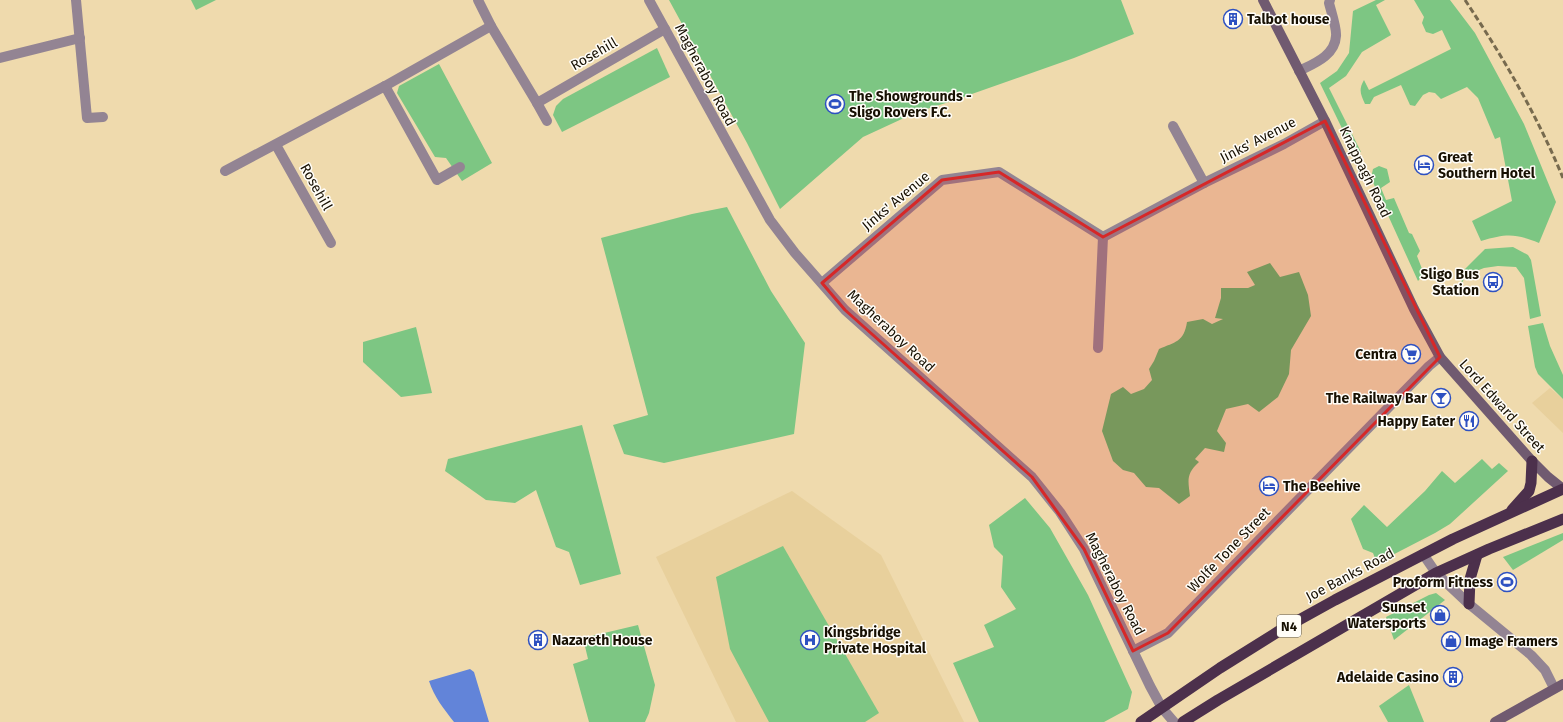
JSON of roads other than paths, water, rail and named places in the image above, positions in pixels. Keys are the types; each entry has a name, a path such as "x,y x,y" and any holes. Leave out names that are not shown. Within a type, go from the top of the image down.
{"highway":[{"name":"N4","path":"1511,512 1529,491 1532,461"},
{"name":"Joe Banks Road","path":"1162,708 1220,668 1279,631 1335,600 1423,554 1563,489"},
{"name":"N4","path":"1183,722 1224,696 1436,573 1563,519"},
{"path":"1469,604 1470,578 1477,555"},
{"name":"N4","path":"1141,722 1162,708"}],"main road":[{"name":"Knappagh Road","path":"1263,0 1325,121 1414,309 1440,357"},
{"name":"Lord Edward Street","path":"1440,357 1532,461 1563,489"},
{"path":"1495,722 1559,686"}],"street":[{"path":"76,0 87,118 103,117"},
{"path":"478,0 491,26 547,121"},
{"name":"Magheraboy Road","path":"649,0 770,220 795,253 845,310 1032,477 1060,512 1084,549 1138,662 1162,708 1174,722"},
{"path":"1299,71 1318,61 1331,51 1336,36 1329,2 1330,0"},
{"path":"225,171 385,86 491,26"},
{"name":"Rosehill","path":"537,103 665,29"},
{"path":"0,58 80,38"},
{"path":"385,86 438,180 460,167"},
{"name":"Jinks' Avenue","path":"822,283 827,277 942,180 999,172 1103,237 1204,183 1284,144 1325,121"},
{"path":"1173,126 1204,183"},
{"name":"Rosehill","path":"276,145 330,243"},
{"path":"1098,348 1103,237"},
{"name":"Wolfe Tone Street","path":"1133,651 1168,633 1320,476 1429,366 1440,357"},
{"path":"1423,554 1436,573 1469,604 1531,655 1559,686"}],"water":[{"path":"470,669 474,672 489,722 454,722 436,698 431,687 429,681"}],"railway":[{"path":"1465,0 1493,43 1531,109 1563,178"}],"place":[{"name":"Talbot house","path":"1233,19"},
{"name":"The Showgrounds - Sligo Rovers F.C.","path":"835,104"},
{"name":"Great Southern Hotel","path":"1424,165"},
{"name":"Sligo Bus Station","path":"1493,282"},
{"name":"Centra","path":"1411,354"},
{"name":"The Railway Bar","path":"1441,398"},
{"name":"Happy Eater","path":"1469,421"},
{"name":"The Beehive","path":"1269,486"},
{"name":"Proform Fitness","path":"1507,582"},
{"name":"Sunset Watersports","path":"1440,615"},
{"name":"Nazareth House","path":"538,640"},
{"name":"Kingsbridge Private Hospital","path":"810,640"},
{"name":"Image Framers","path":"1451,641"},
{"name":"Adelaide Casino","path":"1453,677"}]}
